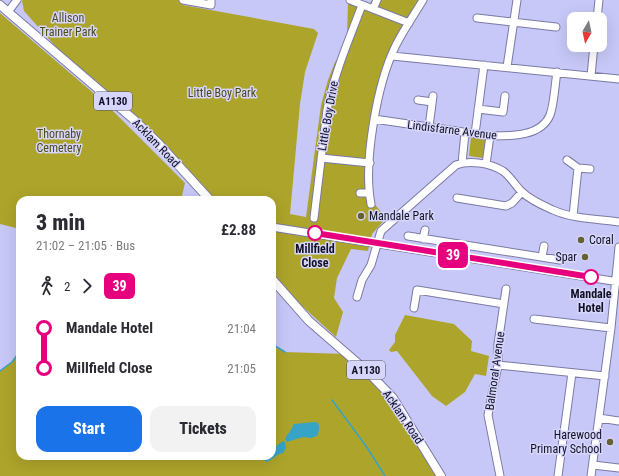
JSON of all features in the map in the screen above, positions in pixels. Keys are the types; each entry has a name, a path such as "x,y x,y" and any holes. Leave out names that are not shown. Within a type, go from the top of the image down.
{"main road":[{"name":"A1130","path":"0,5 8,12"},
{"name":"Acklam Road","path":"8,12 148,132 206,196"},
{"name":"Acklam Road","path":"276,283 310,321 369,373 393,398 441,476"}],"street":[{"path":"8,12 17,0"},
{"path":"183,0 211,5 211,0"},
{"path":"350,0 409,23"},
{"path":"373,9 377,0"},
{"path":"371,204 369,193 370,163 374,119 392,56 423,0"},
{"path":"507,67 517,0"},
{"path":"597,12 599,0"},
{"name":"Little Boy Drive","path":"314,218 318,208 321,158 327,110 332,85 362,5"},
{"path":"477,18 556,26"},
{"path":"591,76 593,52"},
{"path":"392,56 619,79"},
{"path":"475,134 484,65"},
{"name":"Lindisfarne Avenue","path":"374,119 490,136 527,134 544,125 551,114 556,72"},
{"path":"478,109 503,112 505,96"},
{"path":"418,100 432,99 429,127"},
{"path":"462,163 465,133"},
{"path":"486,164 490,136"},
{"path":"321,158 370,163"},
{"path":"567,160 578,168 590,169"},
{"path":"357,297 362,280 371,265 380,231 456,165 462,163 486,164 503,171 522,192 538,203 555,211 573,216 619,222"},
{"path":"573,216 578,168"},
{"path":"458,198 506,206 512,203 522,192"},
{"path":"360,193 369,193"},
{"path":"473,210 474,201"},
{"path":"276,228 617,281"},
{"path":"423,239 425,230"},
{"path":"408,236 560,260"},
{"path":"542,257 544,246"},
{"path":"591,476 617,281 619,247"},
{"path":"480,260 482,248"},
{"name":"Balmoral Avenue","path":"500,476 488,415 498,364 498,344 506,289"},
{"path":"414,308 416,290 504,304"},
{"path":"534,319 611,330 619,333"},
{"path":"498,364 605,376"},
{"path":"558,476 572,373"},
{"path":"599,418 619,421"},
{"path":"593,465 619,468"}],"green space":[{"path":"183,0 183,5 314,29 318,33 305,72 300,104 290,214 306,217 321,105 335,62 342,53 347,39 348,0 368,7 372,0 423,0 392,56 374,119 368,196 386,218 372,234 368,251 351,249 337,278 334,298 343,312 336,337 290,295 276,278 276,196 207,196 160,142 56,47 24,11 22,1"},
{"name":"Thornaby Cemetery","path":"0,13 105,103 185,183 182,196 16,196 16,228 0,224"},
{"path":"471,137 486,139 483,158 469,156"},
{"path":"405,315 454,324 472,341 471,351 489,356 486,376 475,374 465,392 446,406 432,396 397,351 391,352 389,350 395,342 395,335"},
{"path":"276,346 285,352 344,354 365,373 390,401 436,476 0,476 0,371 12,362 16,356 16,460 276,460"}],"water":[{"path":"318,423 319,426 317,436 311,438 303,437 287,442 285,439 294,424"},
{"path":"283,441 285,442 286,448 283,453 276,456 276,446"}],"waterway":[{"path":"276,346 285,352"},
{"path":"0,371 12,362 16,356"},
{"path":"332,400 366,446 385,476"}],"bus line":[{"name":"39","path":"315,233 591,277"}],"place":[{"name":"Mandale Park","path":"361,216"},
{"name":"Millfield Close","path":"315,233"},
{"name":"Coral","path":"581,240"},
{"name":"Spar","path":"585,257"},
{"name":"Mandale Hotel","path":"591,277"},
{"name":"Harewood Primary School","path":"610,442"}],"park label":[{"name":"Allison Trainer Park","path":"68,25"},
{"name":"Little Boy Park","path":"222,93"}]}
